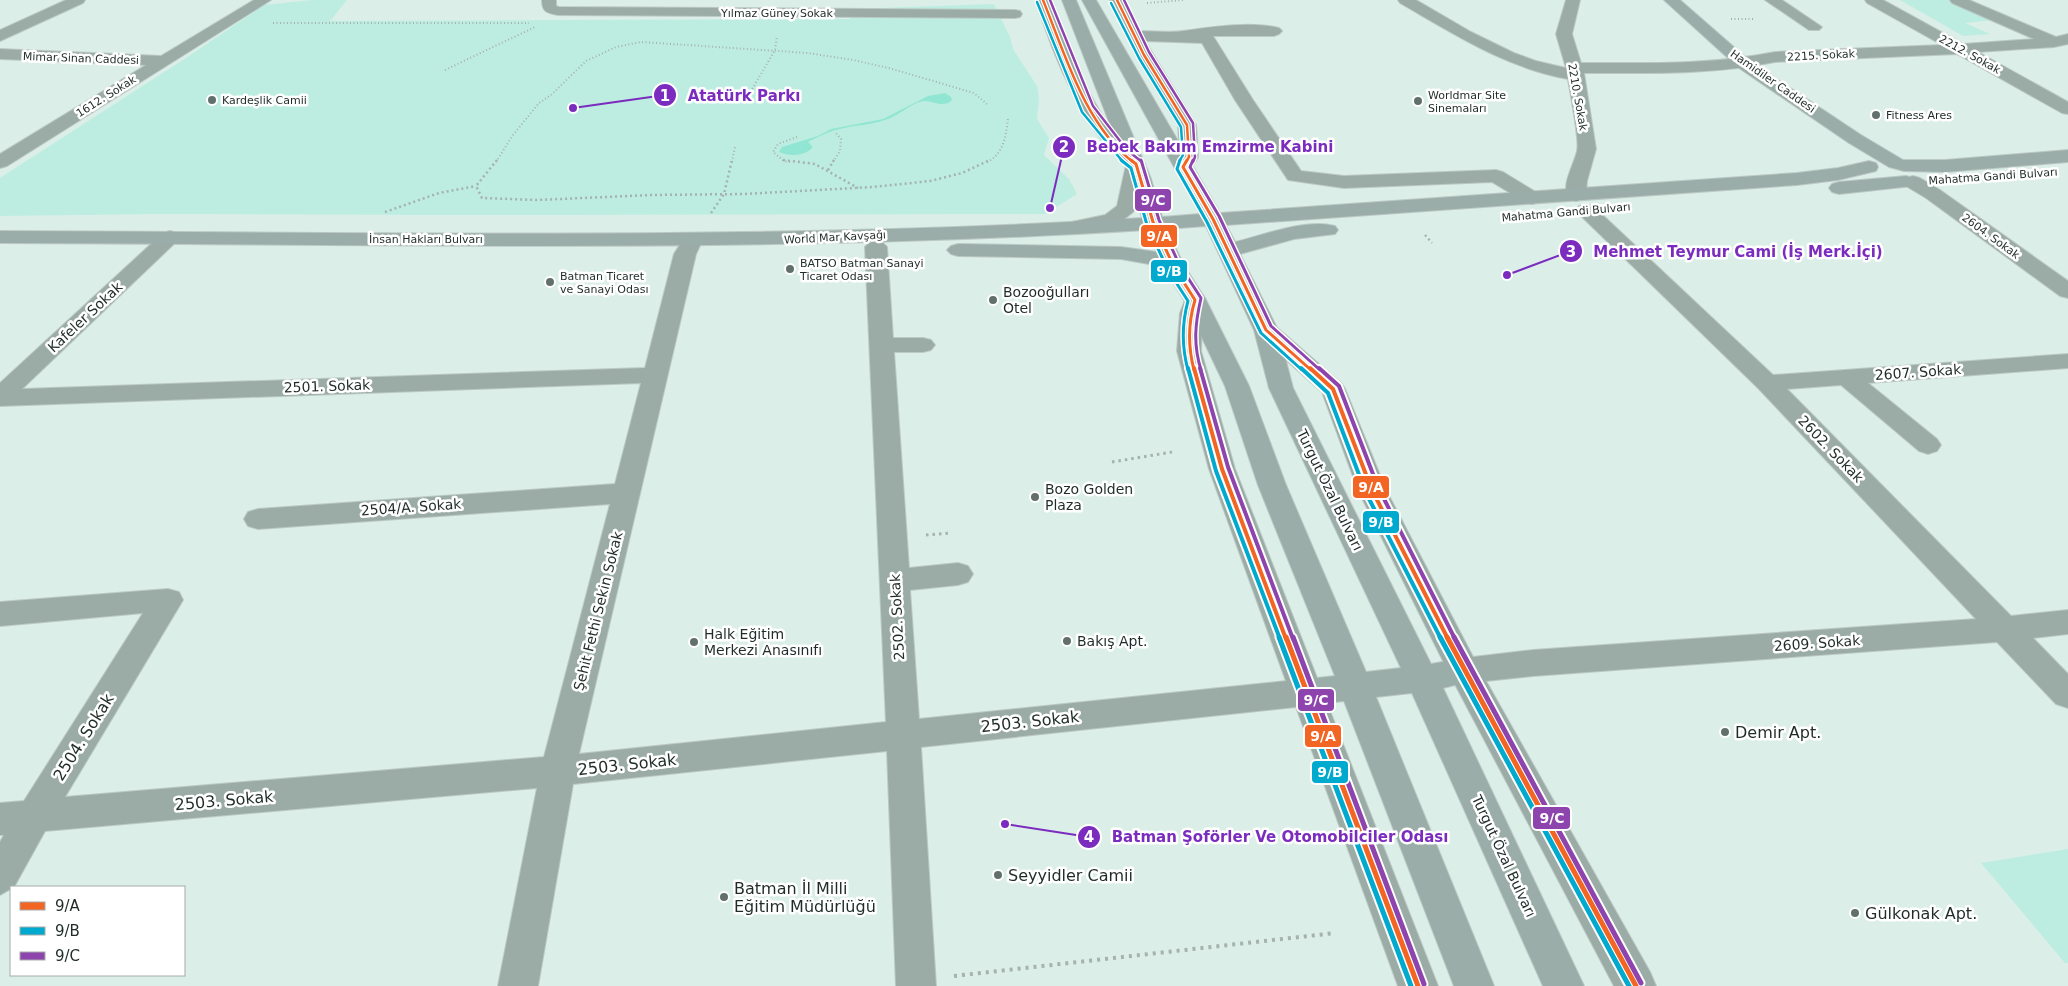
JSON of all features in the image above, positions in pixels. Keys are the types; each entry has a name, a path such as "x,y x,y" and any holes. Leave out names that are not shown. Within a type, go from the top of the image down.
{"main road":[{"path":"1069,0 1136,164 1153,222 1174,267 1195,300 1237,386 1272,485 1320,598 1474,986"},
{"name":"Turgut Özal Bulvarı","path":"1089,0 1213,219 1266,330 1281,388 1422,679 1564,986"},
{"name":"Hamidiler Caddesi","path":"1671,0 1745,65 1908,175"},
{"path":"1855,139 1871,170 1881,177 1908,175"},
{"name":"Mahatma Gandi Bulvarı","path":"1908,175 1945,166 2068,156"},
{"name":"Mahatma Gandi Bulvarı","path":"1227,251 1293,233 1797,179 1838,174 1870,166"},
{"name":"Mahatma Gandi Bulvarı","path":"1213,219 1532,198 1581,202 1908,175 2068,171"},
{"path":"1196,191 1231,206 1281,215"},
{"name":"World Mar Kavşağı","path":"772,239 1029,231 1213,219"},
{"path":"0,236 80,238"},
{"path":"0,248 80,238"},
{"name":"İnsan Hakları Bulvarı","path":"80,238 772,239"},
{"name":"World Mar Kavşağı","path":"772,239 876,247 1121,253 1154,258 1174,267"},
{"path":"1308,692 1422,679 1464,671"}],"street":[{"path":"0,36 78,0"},
{"name":"1612. Sokak","path":"0,162 264,0"},
{"path":"1043,0 1088,109 1122,154 1136,164 1126,208 1111,220 1072,228"},
{"name":"2215. Sokak","path":"1405,0 1498,50 1553,72 1745,65 1775,57 1961,49 2061,40"},
{"name":"2210. Sokak","path":"1574,0 1564,34 1575,71 1587,149 1576,181 1581,202"},
{"path":"1772,0 1814,27"},
{"name":"2212. Sokak","path":"1872,0 2068,109"},
{"path":"1957,0 2061,40"},
{"path":"1118,2 1144,55 1187,125 1188,157 1183,167"},
{"name":"Yılmaz Güney Sokak","path":"554,6 777,7 1015,14"},
{"path":"1176,36 1217,31 1274,31"},
{"path":"1134,36 1176,36 1207,39 1244,100 1295,176 1344,182 1496,176 1532,198"},
{"name":"Mimar Sinan Caddesi","path":"0,54 163,61"},
{"name":"2604. Sokak","path":"1908,175 2068,291"},
{"name":"2602. Sokak","path":"1581,202 1767,382 2068,695"},
{"name":"Kafeler Sokak","path":"0,397 170,237"},
{"name":"Şehit Fethi Sekin Sokak","path":"518,986 558,772 685,254 692,239"},
{"name":"2502. Sokak","path":"876,247 916,983"},
{"path":"1195,300 1191,313 1189,351 1222,469 1418,986"},
{"path":"1266,330 1333,389 1372,490 1464,671 1636,986"},
{"path":"882,345 923,345"},
{"name":"2607. Sokak","path":"1767,382 2068,362"},
{"name":"2501. Sokak","path":"0,397 655,375"},
{"path":"1846,377 1928,445"},
{"name":"2504/A. Sokak","path":"258,519 626,493"},
{"path":"895,580 958,574"},
{"name":"2504. Sokak","path":"0,614 168,600 34,816 0,877"},
{"name":"2609. Sokak","path":"1464,671 1567,661 2005,629 2068,622"},
{"name":"2503. Sokak","path":"0,819 558,772 1308,692"}],"path":[{"path":"1118,2 1184,0"},
{"path":"445,70 544,22 554,6"},
{"path":"747,98 775,50 779,26 777,7"},
{"path":"1693,20 1801,19"},
{"path":"229,21 270,23 544,22"},
{"path":"384,212 439,193 476,186 494,165 513,135 539,103 586,61 616,46 640,42 775,50 844,58 889,68 974,93 987,104"},
{"path":"476,186 482,198 537,200 858,188 930,181 962,173 993,159 1004,141 1008,119"},
{"path":"828,170 840,151 841,139 835,132"},
{"path":"797,137 778,144 773,152 784,161 816,164 858,188"},
{"path":"692,239 724,194 735,147"},
{"path":"1425,234 1432,243"},
{"path":"1112,462 1172,452"},
{"path":"916,983 1335,933"}],"shaded area":[{"path":"312,0 347,0 330,21 850,19 852,9 994,4 1010,37 1013,49 1037,86 1039,98 1037,119 1049,138 1044,155 1069,179 1077,194 1045,214 158,214 0,216 0,178 189,56 264,5"},
{"path":"1900,0 1950,0 1994,20 1965,23 1990,34 1963,36"},
{"path":"945,93 951,97 952,100 949,103 942,104 923,101 885,120 824,134 808,142 812,148 805,153 792,155 779,152 782,147 818,136 831,129 883,119 928,96"},
{"path":"2068,849 2068,963 2065,963 1981,863"}],"transit line":[{"name":"9/A","path":"1043,0 1088,109 1123,154 1136,164 1153,222 1174,267 1195,300 1191,313 1189,351 1222,469 1418,986"},
{"name":"9/C","path":"1050,0 1093,106 1127,150 1142,161 1159,220 1179,264 1201,298 1197,314 1195,350 1228,467 1424,984"},
{"name":"9/A","path":"1117,0 1144,55 1187,125 1189,157 1183,167 1213,219 1266,330 1333,389 1372,490 1464,671 1636,986"},
{"name":"9/C","path":"1124,0 1149,52 1193,123 1195,157 1190,167 1219,216 1271,326 1339,386 1378,487 1470,668 1641,983"},
{"name":"9/B","path":"1037,2 1082,112 1118,158 1131,168 1147,225 1168,270 1188,301 1185,312 1183,352 1216,471 1411,986"},
{"name":"9/B","path":"1111,3 1139,58 1181,127 1183,155 1177,165 1177,169 1207,222 1261,333 1328,393 1366,493 1459,674 1629,986"}],"place":[{"name":"Kardeşlik Camii","path":"212,100"},
{"name":"Worldmar Site Sinemaları","path":"1418,101"},
{"name":"Atatürk Parkı","path":"573,108"},
{"name":"Fitness Ares","path":"1876,115"},
{"name":"Bebek Bakım Emzirme Kabini","path":"1050,208"},
{"name":"BATSO Batman Sanayi Ticaret Odası","path":"790,269"},
{"name":"Mehmet Teymur Cami (İş Merk.İçi)","path":"1507,275"},
{"name":"Batman Ticaret ve Sanayi Odası","path":"550,282"},
{"name":"Bozooğulları Otel","path":"993,300"},
{"name":"Bozo Golden Plaza","path":"1035,497"},
{"name":"Bakış Apt.","path":"1067,641"},
{"name":"Halk Eğitim Merkezi Anasınıfı","path":"694,642"},
{"name":"Demir Apt.","path":"1725,732"},
{"name":"Batman Şoförler Ve Otomobilciler Odası","path":"1005,824"},
{"name":"Seyyidler Camii","path":"998,875"},
{"name":"Batman İl Milli Eğitim Müdürlüğü","path":"724,897"},
{"name":"Gülkonak Apt.","path":"1855,913"}]}
